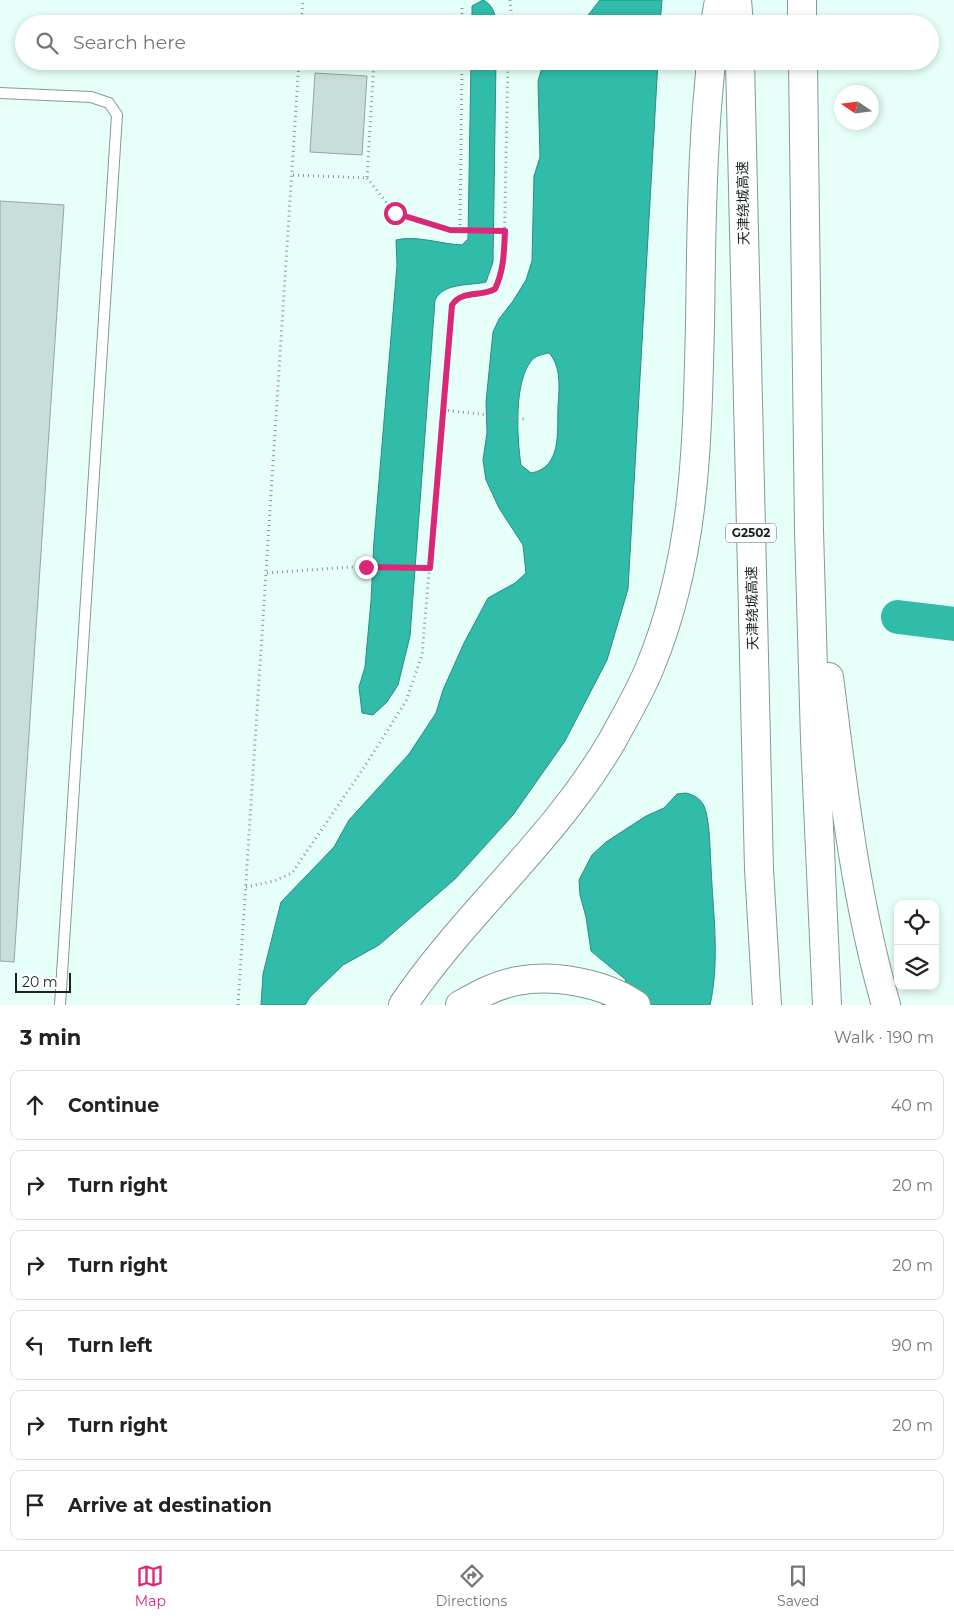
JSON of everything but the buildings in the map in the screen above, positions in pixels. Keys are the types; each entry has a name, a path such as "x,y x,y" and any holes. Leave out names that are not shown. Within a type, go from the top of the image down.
{"highway":[{"path":"716,15 719,0"},
{"path":"737,0 738,15"},
{"path":"802,0 802,15"},
{"path":"403,1005 440,955 535,847 593,771 631,706 650,668 664,629 686,541 696,452 705,140 711,70"},
{"name":"天津绕城高速","path":"740,70 759,868 768,1005"},
{"path":"803,70 809,530 826,1005"},
{"path":"809,530 842,781 872,957 886,1005"},
{"path":"460,1005 488,990 516,981 544,978 572,981 602,988 636,1005"}],"lane":[{"path":"0,93 91,97 109,103 117,116 60,1005"}],"path":[{"path":"302,15 303,0"},
{"path":"510,0 511,15"},
{"path":"462,5 462,15"},
{"path":"238,1005 299,70"},
{"path":"374,70 367,178 395,213 450,230 505,231"},
{"path":"460,230 462,70"},
{"path":"246,887 292,873 365,766 406,701 422,655 452,305 455,299 463,295 481,294 495,289 502,272 504,259 508,70"},
{"path":"293,175 367,178"},
{"path":"443,410 524,418"},
{"path":"267,573 366,567 430,568"}],"shaded area":[{"path":"483,0 489,4 494,15 472,15 472,6"},
{"path":"600,0 662,0 661,15 588,15"},
{"path":"471,70 496,70 493,262 486,282 451,287 439,294 435,300 410,636 398,685 387,702 373,715 362,713 359,687 365,667 371,601 374,541 397,265 396,240 420,239 462,245 468,239"},
{"path":"541,70 657,70 628,589 607,660 565,741 513,815 455,879 379,945 343,965 310,997 305,1005 261,1005 263,974 281,902 334,847 349,820 409,754 436,713 443,690 464,643 488,598 515,583 526,573 523,545 499,508 486,480 483,460 487,433 486,402 493,332 499,319 526,280 532,261 534,176 540,157 538,81","holes":["549,353 556,365 559,386 556,447 548,464 541,470 531,473 521,465 518,440 518,409 523,379 527,367 539,355"]},
{"path":"686,793 701,801 706,812 709,827 715,954 715,971 710,1005 602,1005 608,1004 626,980 591,951 586,917 580,895 579,880 592,855 606,842 646,816 664,808 677,794"}],"waterway":[{"path":"898,617 954,624"}],"route":[{"path":"366,567 430,568 452,305 455,299 463,295 481,294 495,289 502,272 504,259 505,231 450,230 395,213"}]}
